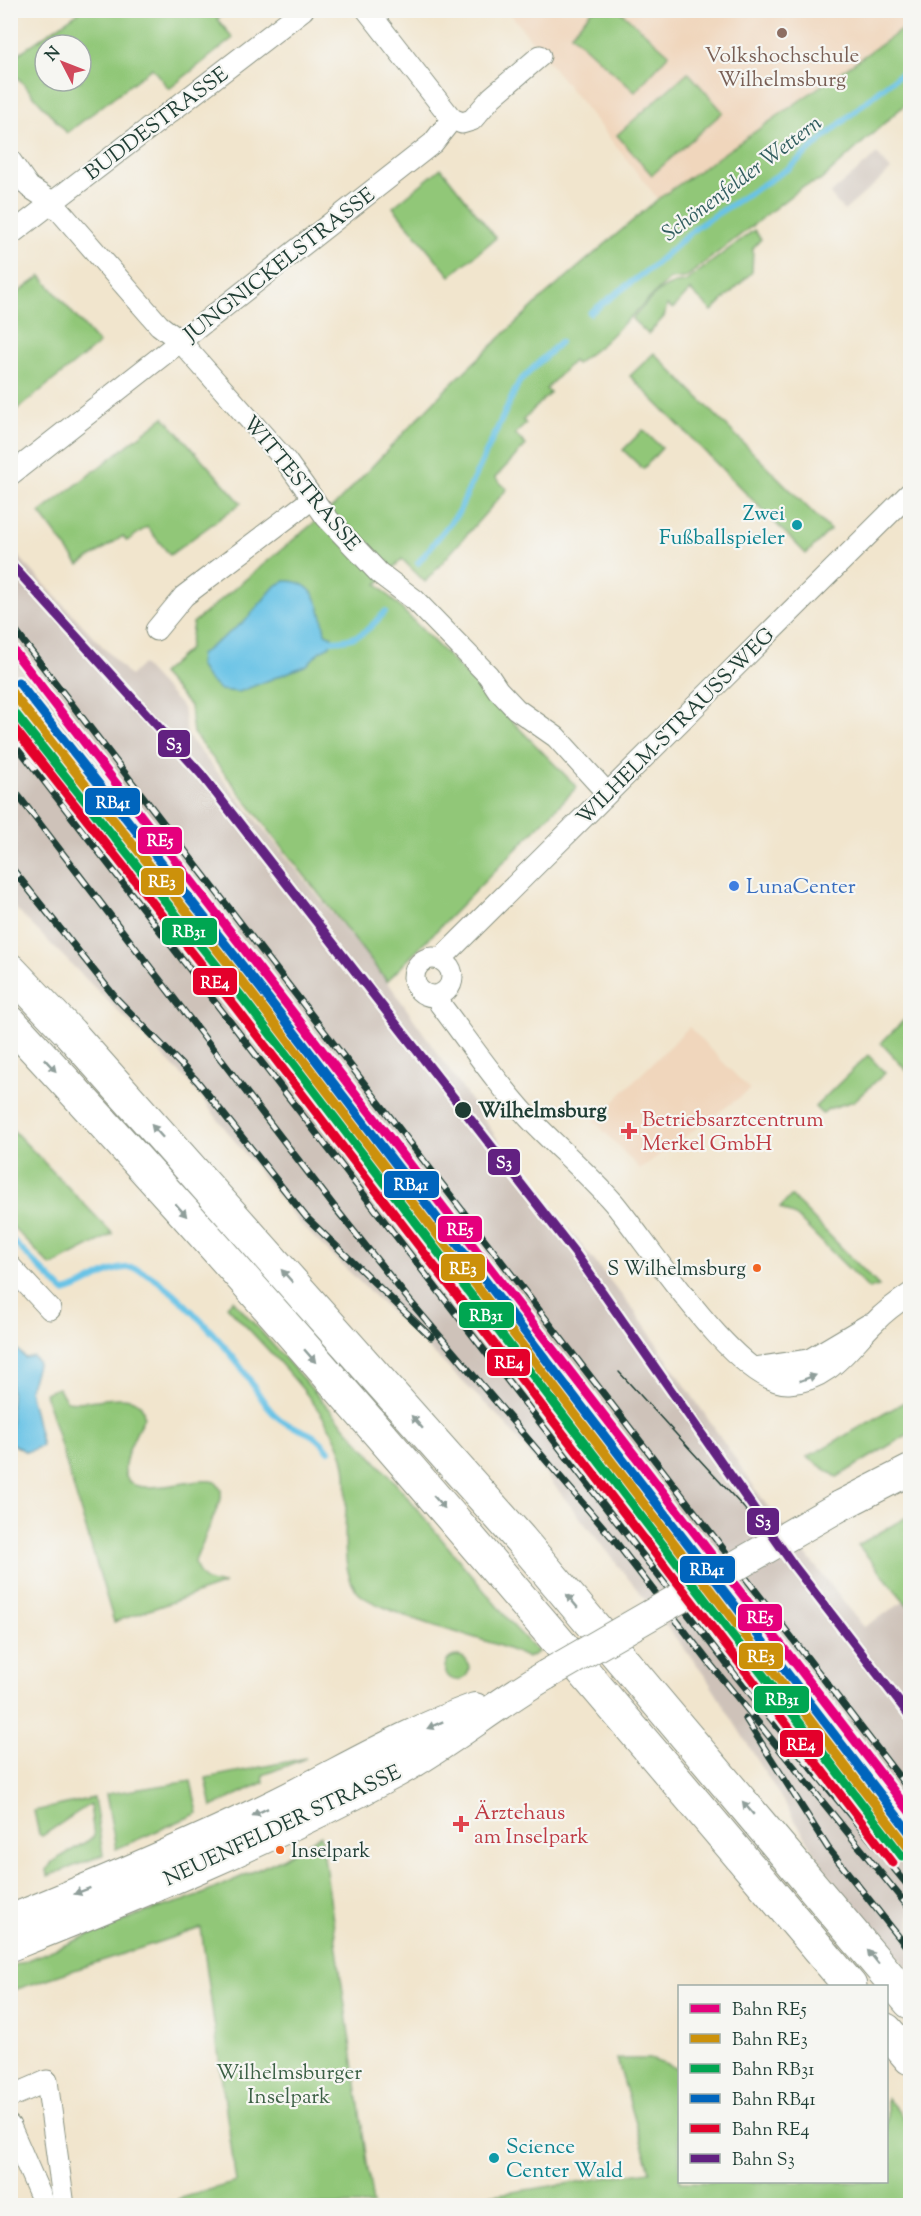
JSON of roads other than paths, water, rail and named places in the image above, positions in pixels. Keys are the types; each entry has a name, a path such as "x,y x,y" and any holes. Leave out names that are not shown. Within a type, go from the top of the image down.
{"highway":[{"path":"10,970 70,1033 520,1539 910,2002"},
{"path":"10,1022 104,1123 494,1564 849,1985"},
{"path":"888,2032 910,2058"}],"main road":[{"name":"NEUENFELDER STRASSE","path":"10,1946 124,1900 372,1785 444,1745 509,1696 840,1506 910,1470"},
{"name":"NEUENFELDER STRASSE","path":"10,1920 110,1880 258,1813 431,1726 509,1696"}],"street":[{"name":"BUDDESTRASSE","path":"10,236 303,10"},
{"path":"367,10 452,119 462,123 472,120 492,97 540,56"},
{"name":"JUNGNICKELSTRASSE","path":"10,475 432,143 452,119"},
{"name":"WITTESTRASSE","path":"10,160 29,187 52,202 159,325 180,341 286,461 326,517 380,573 415,600 488,675 498,690 516,709 556,737 607,793"},
{"name":"WILHELM-STRAUSS-WEG","path":"910,494 441,959 426,959 415,969 414,976 415,984 424,994 438,996 447,1013 529,1118 612,1202 728,1348 755,1368 809,1360 849,1334 874,1322 910,1294"},
{"path":"156,630 184,596 312,498"},
{"path":"438,996 445,992 453,978 452,970 441,959"},
{"path":"10,1266 50,1309"},
{"path":"10,2097 47,2081 64,2205"},
{"path":"10,2126 45,2205"}],"water":[{"path":"285,581 304,585 315,597 325,633 332,636 330,646 320,651 307,665 239,692 220,690 206,677 199,665 200,655 246,620 275,586"},
{"path":"18,1350 25,1358 33,1356 38,1362 29,1390 42,1446 26,1452 11,1443 11,1355"}],"waterway":[{"name":"Schönenfelder Wettern","path":"590,313 652,267 698,226 789,168 877,92 910,67"},
{"name":"Schönenfelder Wettern","path":"418,563 458,513 519,382 560,342"},
{"name":"Schönenfelder Wettern","path":"331,641 349,639 362,634 385,612"},
{"path":"10,1238 64,1292 123,1268 132,1268 145,1273 160,1283 193,1312 224,1346 274,1414 288,1424 315,1437 329,1451"}],"tram line":[{"path":"619,1372 794,1566"}],"railway":[{"path":"10,624 910,1791"},
{"path":"10,737 736,1676 910,1888"},
{"path":"10,785 336,1209 409,1300 615,1541 711,1665 910,1909"},
{"path":"10,866 115,997 198,1082 306,1217 431,1337"},
{"path":"746,1719 828,1848 910,1951"}],"rail line":[{"name":"S3","path":"10,563 201,774 575,1253 794,1566 910,1716"},
{"name":"RE5","path":"10,646 910,1812"},
{"name":"RB41","path":"18,682 261,989 910,1833"},
{"name":"RE3","path":"10,690 253,995 910,1850"},
{"name":"RB31","path":"10,707 245,1001 902,1856"},
{"name":"RE4","path":"10,723 236,1008 893,1863"}],"place":[{"name":"Volkshochschule Wilhelmsburg","path":"782,33"},
{"name":"Zwei Fußballspieler","path":"797,525"},
{"name":"LunaCenter","path":"734,886"},
{"name":"Wilhelmsburg","path":"463,1110"},
{"name":"Betriebsarztcentrum Merkel GmbH","path":"629,1131"},
{"name":"S Wilhelmsburg","path":"757,1268"},
{"name":"Ärztehaus am Inselpark","path":"461,1824"},
{"name":"Inselpark","path":"280,1850"},
{"name":"Science Center Wald","path":"494,2158"}],"park label":[{"name":"Wilhelmsburger Inselpark","path":"289,2084"}]}
